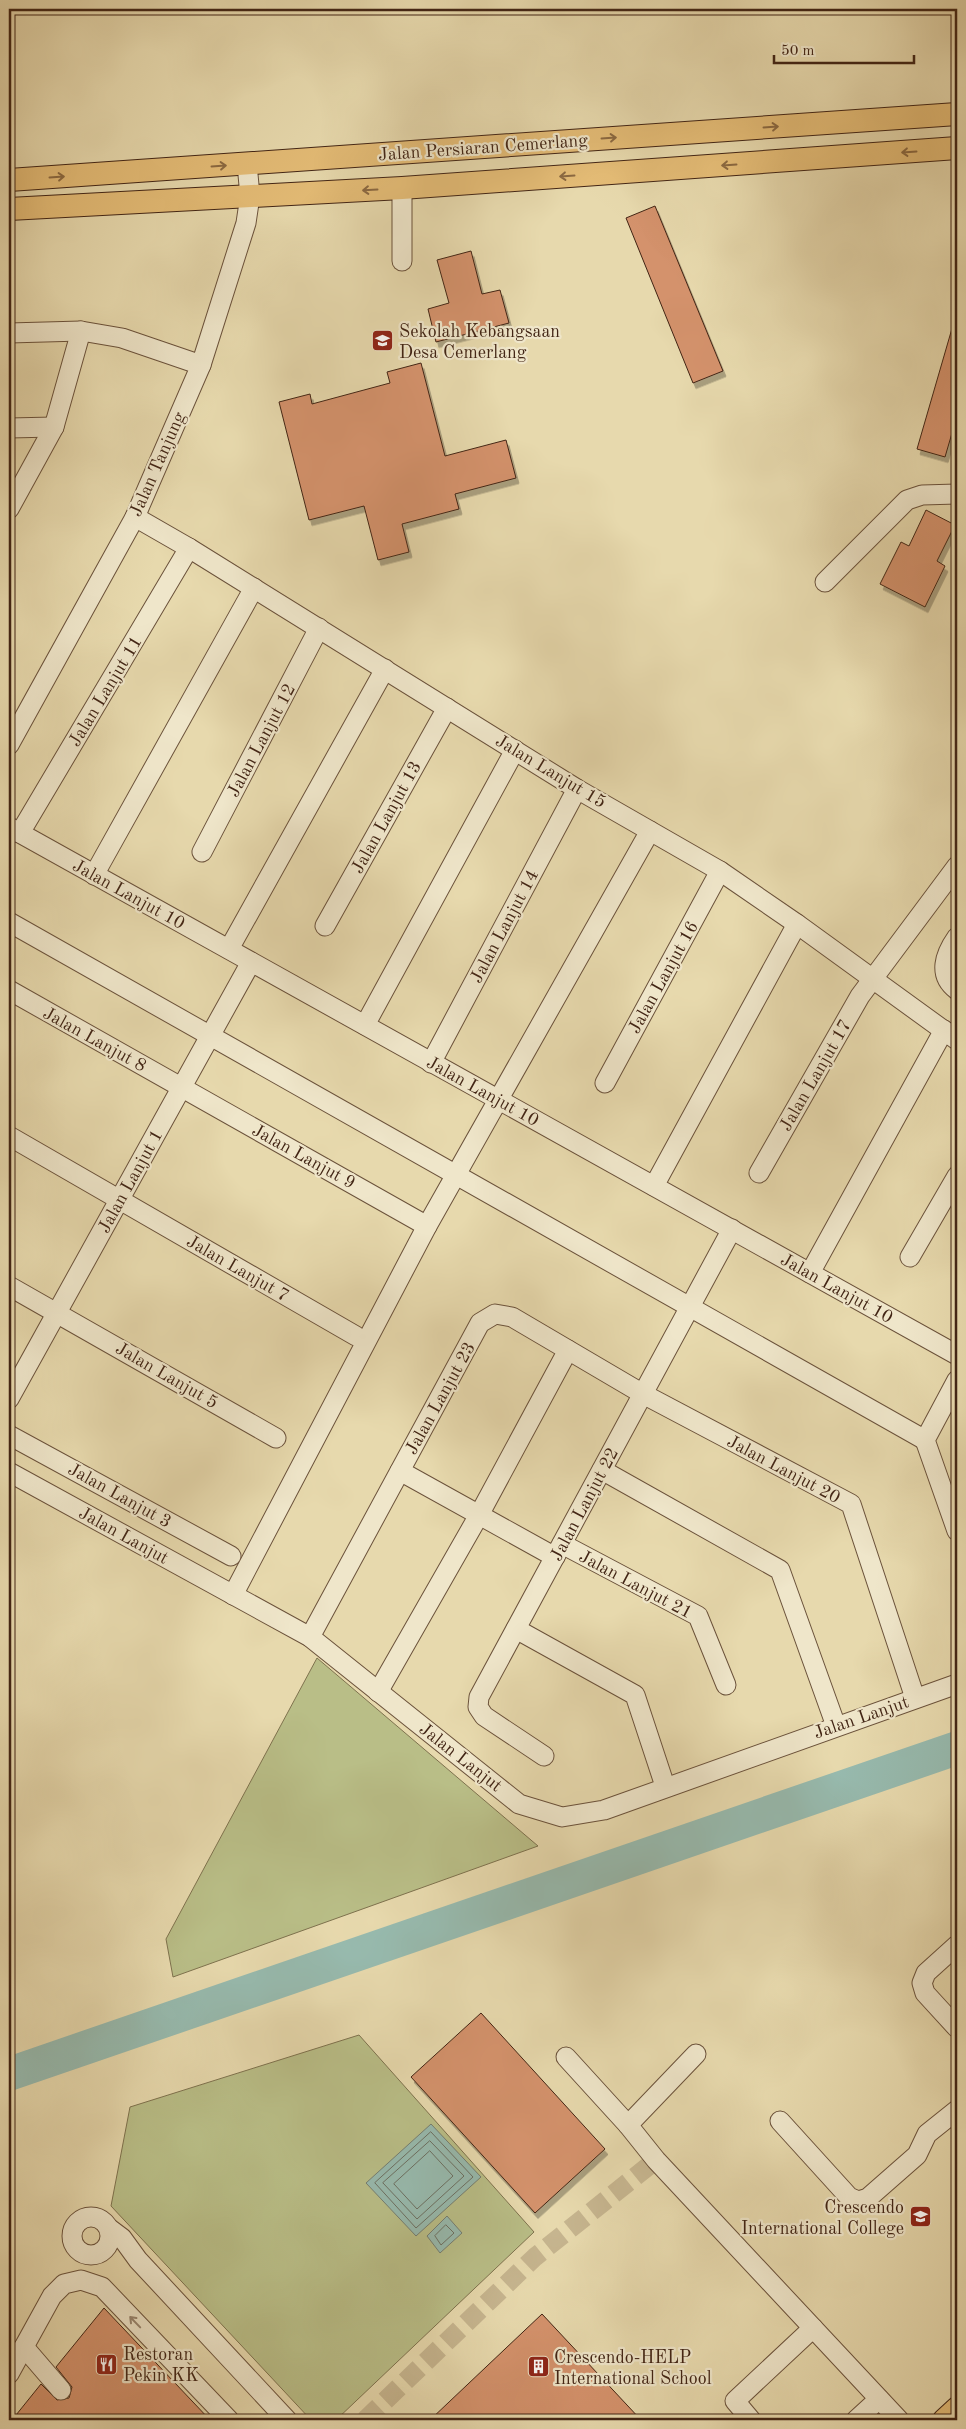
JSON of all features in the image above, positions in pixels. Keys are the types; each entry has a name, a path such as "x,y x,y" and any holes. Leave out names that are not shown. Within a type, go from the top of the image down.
{"main road":[{"name":"Jalan Persiaran Cemerlang","path":"9,180 957,114"},
{"name":"Jalan Persiaran Cemerlang","path":"9,210 402,188 957,148"},
{"path":"944,2420 957,2408"}],"street":[{"name":"Jalan Tanjung","path":"9,745 135,517 201,365 246,223 250,196 247,164"},
{"path":"402,188 402,261"},
{"path":"9,333 81,331 122,338 163,350 201,365"},
{"path":"9,509 54,427 81,331"},
{"path":"9,428 54,427"},
{"path":"825,582 907,500 922,495 957,494"},
{"name":"Jalan Lanjut 15","path":"135,517 190,548 577,789 720,871 951,1035"},
{"name":"Jalan Lanjut 11","path":"14,830 190,548"},
{"path":"94,875 254,588"},
{"name":"Jalan Lanjut 12","path":"202,852 319,628"},
{"path":"229,950 385,669"},
{"name":"Jalan Lanjut 13","path":"325,926 447,708"},
{"path":"365,1026 514,750"},
{"name":"Jalan Lanjut 14","path":"431,1062 577,789"},
{"name":"Jalan Lanjut 10","path":"14,830 957,1355"},
{"path":"233,1595 427,1226 650,830"},
{"name":"Jalan Lanjut 17","path":"759,1173 860,996 957,866"},
{"name":"Jalan Lanjut 16","path":"605,1083 720,871"},
{"path":"9,922 925,1440 957,1531"},
{"path":"654,1186 797,924"},
{"path":"957,937 946,955 944,968 948,981 957,990"},
{"name":"Jalan Lanjut 1","path":"9,1399 251,962"},
{"name":"Jalan Lanjut 8","path":"9,990 182,1087"},
{"path":"810,1273 951,1035"},
{"name":"Jalan Lanjut 9","path":"182,1087 427,1226"},
{"name":"Jalan Lanjut 7","path":"9,1136 356,1336"},
{"path":"910,1257 957,1176"},
{"name":"Jalan Lanjut 22","path":"544,1756 484,1716 478,1707 480,1697 732,1230"},
{"name":"Jalan Lanjut 5","path":"9,1286 276,1438"},
{"name":"Jalan Lanjut 23","path":"310,1637 480,1323 495,1314 512,1317 643,1394"},
{"path":"378,1692 479,1515 568,1350"},
{"path":"925,1440 957,1380"},
{"name":"Jalan Lanjut 20","path":"643,1394 851,1504 915,1698"},
{"name":"Jalan Lanjut 3","path":"9,1435 230,1556"},
{"path":"602,1470 780,1570 836,1726"},
{"name":"Jalan Lanjut 21","path":"400,1471 479,1515 559,1550 698,1616 726,1685"},
{"name":"Jalan Lanjut","path":"9,1472 310,1637 519,1804 562,1816 604,1810 665,1786 957,1684"},
{"path":"516,1629 634,1695 665,1786"},
{"path":"957,1945 926,1973 922,1983 925,1993 957,2028"},
{"path":"628,2125 696,2054"},
{"path":"566,2057 628,2125 656,2160 899,2420"},
{"path":"780,2121 849,2197 858,2202 868,2198 917,2155 927,2134 957,2110"},
{"path":"138,2260 122,2253 105,2250 90,2256 80,2252 72,2241 74,2228 82,2218 89,2216 102,2219 110,2230 122,2238 138,2260 287,2420"},
{"path":"105,2250 110,2241 110,2230"},
{"path":"72,2282 80,2252"},
{"path":"9,2374 52,2296 64,2284 81,2280 102,2287 229,2420"},
{"path":"752,2420 735,2401 813,2328"},
{"path":"24,2347 61,2390"},
{"path":"856,2420 879,2399"},
{"path":"936,2420 957,2408"}],"green space":[{"path":"317,1658 538,1846 173,1977 166,1939"},
{"path":"359,2035 534,2232 336,2420 311,2420 111,2206 130,2107"}],"water":[{"path":"431,2124 481,2177 416,2236 366,2183"},
{"path":"447,2216 462,2233 440,2253 427,2236"}],"building":[{"path":"655,206 723,371 693,383 626,218"},
{"path":"471,251 482,294 500,290 509,323 436,342 428,309 449,303 437,260"},
{"path":"953,325 957,326 957,416 945,457 917,449"},
{"path":"421,363 445,456 506,440 516,478 455,494 459,509 402,524 409,552 378,560 364,506 309,520 279,402 310,394 312,404 390,383 387,372"},
{"path":"926,510 955,525 937,561 945,566 925,607 880,584 901,542 909,546"},
{"path":"481,2013 605,2149 535,2213 411,2077"},
{"name":"Restoran Pekin KK","path":"104,2308 210,2420 12,2420 41,2384 57,2400 69,2398 72,2387 56,2367"},
{"name":"Crescendo-HELP International School","path":"542,2314 641,2420 430,2420"}],"waterway":[{"path":"9,2074 957,1748"}],"tunnel":[{"path":"365,2420 535,2257 656,2160"}],"place":[{"name":"Sekolah Kebangsaan Desa Cemerlang","path":"383,341"},
{"name":"Crescendo International College","path":"920,2217"},
{"name":"Restoran Pekin KK","path":"107,2364"},
{"name":"Crescendo-HELP International School","path":"538,2367"}]}
